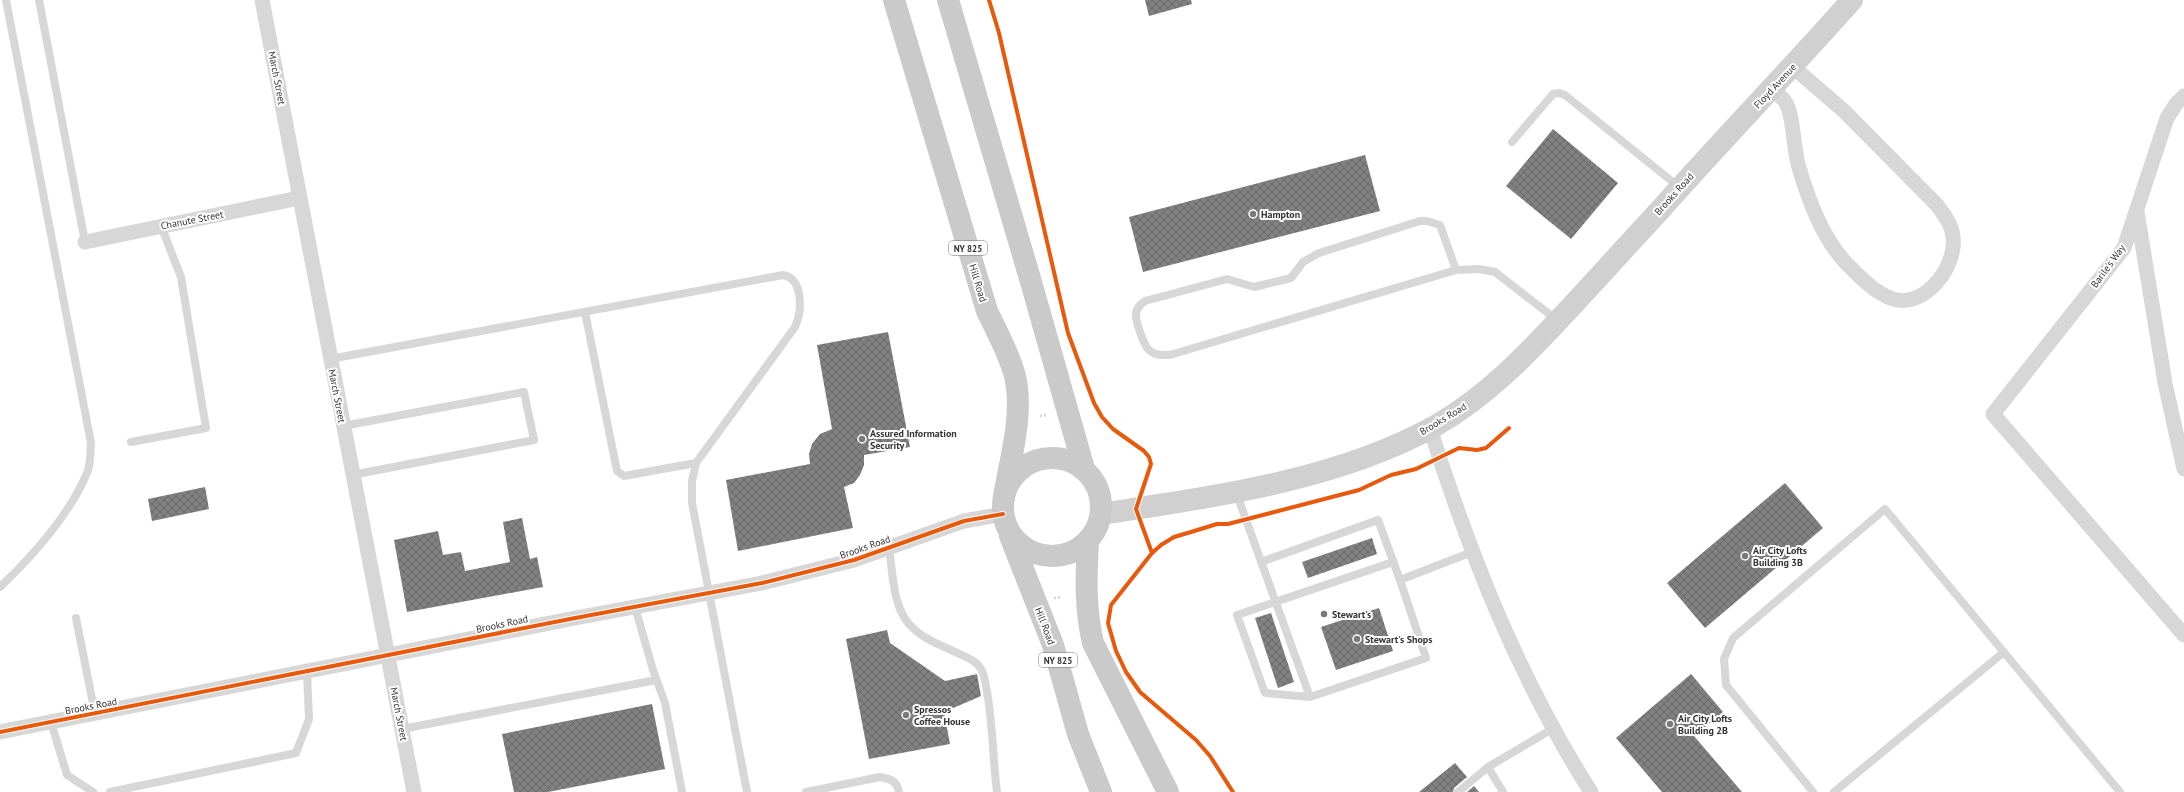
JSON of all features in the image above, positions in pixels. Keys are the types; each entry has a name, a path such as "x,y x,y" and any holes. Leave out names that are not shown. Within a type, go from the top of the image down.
{"main road":[{"name":"Hill Road","path":"894,0 987,311 1004,347 1015,376 1018,402 1005,514 1053,645 1078,734 1101,792"},
{"path":"948,0 1084,469"},
{"path":"1052,458 1069,460 1084,469 1095,481 1101,497 1101,514 1097,529 1088,542 1075,551 1060,556 1045,556 1030,551 1017,542 1005,514 1010,482 1021,469 1035,460 1052,458"},
{"path":"1088,542 1085,594 1087,617 1093,643 1168,792"}],"street":[{"name":"March Street","path":"262,0 414,792"},
{"name":"Floyd Avenue","path":"1696,169 1774,89 1852,0"},
{"path":"1774,89 1788,105 1798,164 1816,215 1829,241 1846,263 1868,284 1893,299 1911,301 1930,288 1950,265 1954,251 1953,236 1948,220 1937,205 1844,111 1793,67"},
{"name":"Barile's Way","path":"2184,96 2176,104 2167,118 2124,248 1993,414 2184,635"},
{"name":"Brooks Road","path":"1101,514 1190,501 1288,480 1370,455 1430,428 1481,395 1528,353 1696,169"},
{"name":"Chanute Street","path":"85,242 299,198"},
{"path":"2137,212 2165,383 2184,469"},
{"path":"1430,428 1472,552 1503,626 1533,691 1591,792"},
{"name":"Brooks Road","path":"0,732 803,574 854,560 964,521 1005,514"}],"lane":[{"path":"0,587 40,544 72,502 88,472 91,443 6,0"},
{"path":"39,0 85,242"},
{"path":"1512,142 1553,94 1559,93 1565,95 1680,188"},
{"path":"1456,270 1440,225 1427,221 1420,221 1319,253 1303,262 1291,278 1254,287 1228,280 1145,301 1138,307 1135,314 1143,342 1149,350 1159,355 1170,355 1456,270 1480,269 1495,272 1558,321"},
{"path":"131,442 206,428 181,277 161,226"},
{"path":"330,359 783,274 789,276 794,281 800,309 795,327 696,463 692,481 692,502 748,792"},
{"path":"585,312 617,471 624,476 696,463"},
{"path":"343,426 524,392 534,440 352,475"},
{"path":"1236,491 1310,697"},
{"path":"1813,792 1726,685 1724,659 1733,638 1886,509 2120,792"},
{"path":"1261,562 1378,520 1394,562 1426,658 1310,697 1265,693 1237,615 1394,562"},
{"path":"889,547 898,602 904,617 912,628 923,636 971,660 980,668 984,677 993,731 993,760 997,792"},
{"path":"1400,580 1472,552"},
{"path":"635,607 656,680 665,703 682,792"},
{"path":"76,618 95,714"},
{"path":"1834,792 2004,652"},
{"path":"110,792 296,754 310,719 307,672"},
{"path":"402,729 656,680"},
{"path":"51,722 67,775 93,792"},
{"path":"1458,792 1488,768 1554,728"},
{"path":"1488,768 1503,792"},
{"path":"806,792 880,777 890,778 895,782 899,792"}],"building":[{"path":"1145,0 1191,0 1192,4 1149,16"},
{"path":"1553,129 1618,183 1571,239 1506,186"},
{"path":"1365,155 1380,211 1143,272 1129,217"},
{"name":"Assured Information Security","path":"888,332 910,447 864,455 864,465 860,475 854,483 844,487 853,528 738,551 726,480 810,464 809,454 812,444 820,434 832,429 817,345"},
{"name":"Air City Lofts Building 3B","path":"1785,483 1823,528 1705,628 1667,583"},
{"path":"205,487 209,509 152,521 148,499"},
{"path":"522,518 530,559 537,557 543,587 407,612 394,540 438,531 443,555 461,552 465,571 510,562 503,522"},
{"path":"1372,538 1377,554 1308,578 1302,562"},
{"name":"Stewart's Shops","path":"1379,608 1393,651 1336,670 1321,627"},
{"path":"1271,613 1294,682 1278,688 1255,618"},
{"path":"887,630 890,643 945,681 977,674 981,696 944,712 950,744 869,759 846,639"},
{"name":"Air City Lofts Building 2B","path":"1691,674 1723,712 1694,736 1742,792 1662,792 1616,738"},
{"path":"652,704 665,769 548,792 514,792 502,734"},
{"path":"1455,763 1467,777 1454,788 1453,792 1419,792"},
{"path":"1474,786 1479,792 1467,792"}],"cycle path":[{"path":"989,0 999,33 1068,333 1094,403 1102,417 1113,429 1144,451 1149,457 1151,464 1136,509 1152,553"},
{"path":"1233,792 1210,756 1196,740 1140,692 1126,672 1116,651 1108,623 1111,605 1152,553 1174,537 1217,524 1228,524 1359,490 1391,475 1416,469 1459,448 1477,450 1486,448 1509,428"},
{"path":"0,732 570,619 762,583 854,560 964,521 1003,514"}],"place":[{"name":"Hampton","path":"1253,214"},
{"name":"Assured Information Security","path":"862,439"},
{"name":"Air City Lofts Building 3B","path":"1745,556"},
{"name":"Stewart's","path":"1324,614"},
{"name":"Stewart's Shops","path":"1357,639"},
{"name":"Spressos Coffee House","path":"906,715"},
{"name":"Air City Lofts Building 2B","path":"1670,724"}]}
